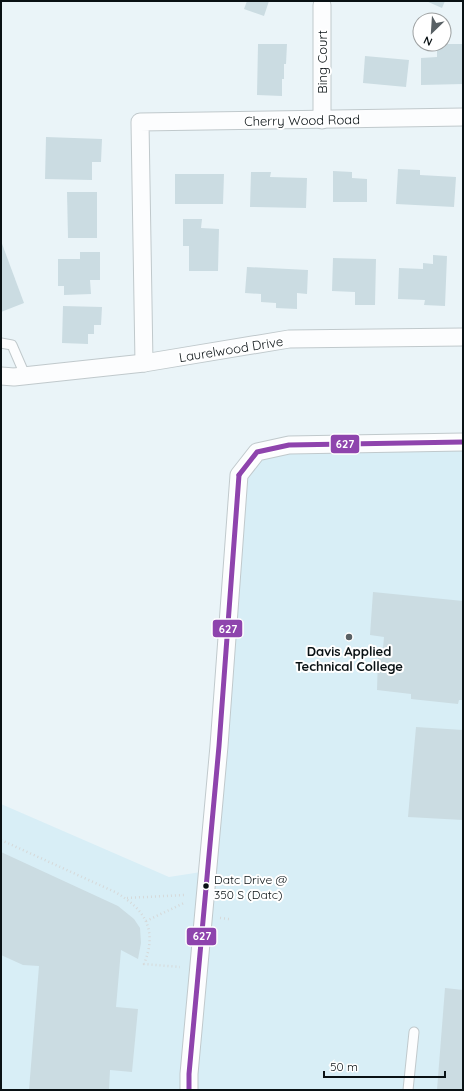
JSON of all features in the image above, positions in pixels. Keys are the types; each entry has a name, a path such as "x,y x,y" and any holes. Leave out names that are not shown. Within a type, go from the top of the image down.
{"street":[{"name":"Bing Court","path":"322,6 322,120"},
{"name":"Cherry Wood Road","path":"144,362 140,122 463,117"},
{"name":"Laurelwood Drive","path":"1,376 14,377 144,362 289,339 463,337"},
{"path":"189,1090 189,1074 219,746 239,475 257,452 289,445 463,442"}],"lane":[{"path":"1,343 12,345 25,375"},
{"path":"408,1090 414,1032"}],"path":[{"path":"1,840 126,898 139,910 148,924 150,940 148,953 144,964 180,967"},
{"path":"126,898 184,895"},
{"path":"146,921 184,903"},
{"path":"215,918 229,918"}],"shaded area":[{"name":"Davis Applied Technical College","path":"463,446 463,1090 1,1090 1,804 169,877 214,870 249,469 265,451"}],"building":[{"path":"247,1 269,1 264,16 244,9"},
{"path":"426,1 445,1 442,8"},
{"path":"258,44 287,44 286,64 284,64 284,79 282,79 282,96 257,95"},
{"path":"452,44 463,44 463,84 421,85 421,58 437,57 437,52 452,52"},
{"path":"365,56 409,60 406,87 363,83"},
{"path":"46,137 102,139 101,162 92,162 92,180 45,179"},
{"path":"398,169 420,170 420,175 456,177 454,207 396,204"},
{"path":"333,171 352,172 352,178 367,179 367,202 333,202"},
{"path":"251,172 271,172 270,177 307,178 306,208 250,207"},
{"path":"175,174 224,174 223,204 175,204"},
{"path":"67,192 97,192 97,238 68,238"},
{"path":"183,219 202,219 201,228 219,229 218,271 189,271 189,246 183,246"},
{"path":"1,241 24,303 1,312"},
{"path":"80,252 100,252 100,280 90,280 91,294 64,295 64,286 58,286 58,259 80,259"},
{"path":"433,255 447,256 445,306 424,305 425,300 398,299 399,268 423,269 423,263 433,264"},
{"path":"333,258 376,259 375,305 355,305 355,292 332,291"},
{"path":"247,267 308,270 307,294 297,293 297,309 276,308 276,303 261,302 261,294 245,293"},
{"path":"63,306 102,307 101,325 94,325 94,334 88,334 88,344 62,343"},
{"path":"373,592 463,601 463,700 459,700 458,704 411,699 411,694 377,690 378,658 382,659 384,637 370,635"},
{"path":"416,727 463,730 463,820 408,817"},
{"path":"1,852 118,906 134,919 140,928 141,943 138,959 121,950 116,1007 138,1009 132,1072 110,1070 109,1090 29,1090 39,966 23,965 1,955"},
{"path":"445,988 463,990 463,1090 437,1090"}],"transit line":[{"name":"627","path":"239,475 257,452 289,445 463,442"},
{"name":"627","path":"189,1090 189,1074 219,746 239,475"}],"place":[{"name":"Davis Applied Technical College","path":"349,637"},
{"name":"Datc Drive @ 350 S (Datc)","path":"206,886"}]}
